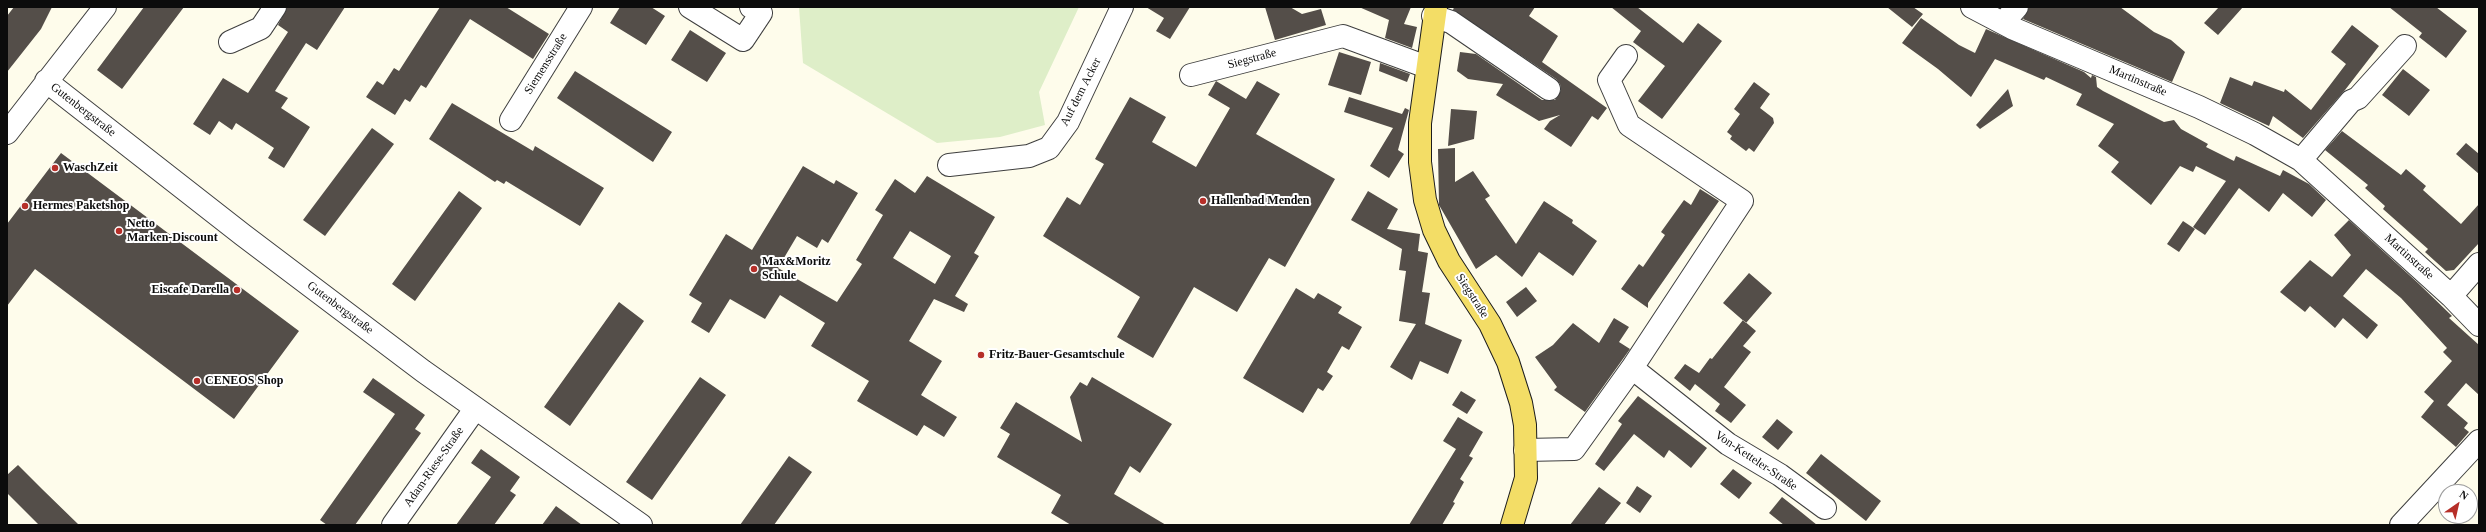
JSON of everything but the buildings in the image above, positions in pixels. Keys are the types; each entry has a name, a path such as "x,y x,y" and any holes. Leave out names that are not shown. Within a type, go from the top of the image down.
{"main road":[{"name":"Siegstraße","path":"1434,12 1427,67 1420,154 1425,200 1434,230 1449,261 1490,324 1508,362 1521,403 1526,450 1526,478 1512,525"}],"street":[{"path":"7,134 105,7"},
{"path":"230,42 261,28 274,7"},
{"name":"Siemensstraße","path":"511,120 581,7"},
{"path":"690,7 743,40 761,13 751,7"},
{"name":"Auf dem Acker","path":"949,165 1029,156 1049,148 1068,122 1122,7"},
{"name":"Martinstraße","path":"1972,7 2003,23 2199,107 2255,134 2301,160 2451,296 2479,325"},
{"path":"2003,23 2017,7"},
{"path":"1434,12 1549,89"},
{"name":"Siegstraße","path":"1191,75 1343,36 1427,67"},
{"path":"2301,160 2351,101 2358,98 2405,46"},
{"path":"1526,450 1574,449 1632,368 1742,201 1629,125 1609,80 1626,56"},
{"name":"Gutenbergstraße","path":"46,82 243,235 475,409 641,525"},
{"path":"2451,296 2479,264"},
{"name":"Von-Ketteler-Straße","path":"1632,368 1728,444 1780,475 1825,508"},
{"name":"Adam-Riese-Straße","path":"393,525 475,409"},
{"path":"2396,523 2479,441"}],"green space":[{"path":"799,7 1079,7 1039,92 1045,125 1000,137 937,143 803,63"}],"place":[{"name":"WaschZeit","path":"55,168"},
{"name":"Hallenbad Menden","path":"1203,201"},
{"name":"Hermes Paketshop","path":"25,206"},
{"name":"Netto Marken-Discount","path":"119,231"},
{"name":"Max&Moritz Schule","path":"754,269"},
{"name":"Eiscafe Darella","path":"237,290"},
{"name":"Fritz-Bauer-Gesamtschule","path":"981,355"},
{"name":"CENEOS Shop","path":"197,381"}]}
